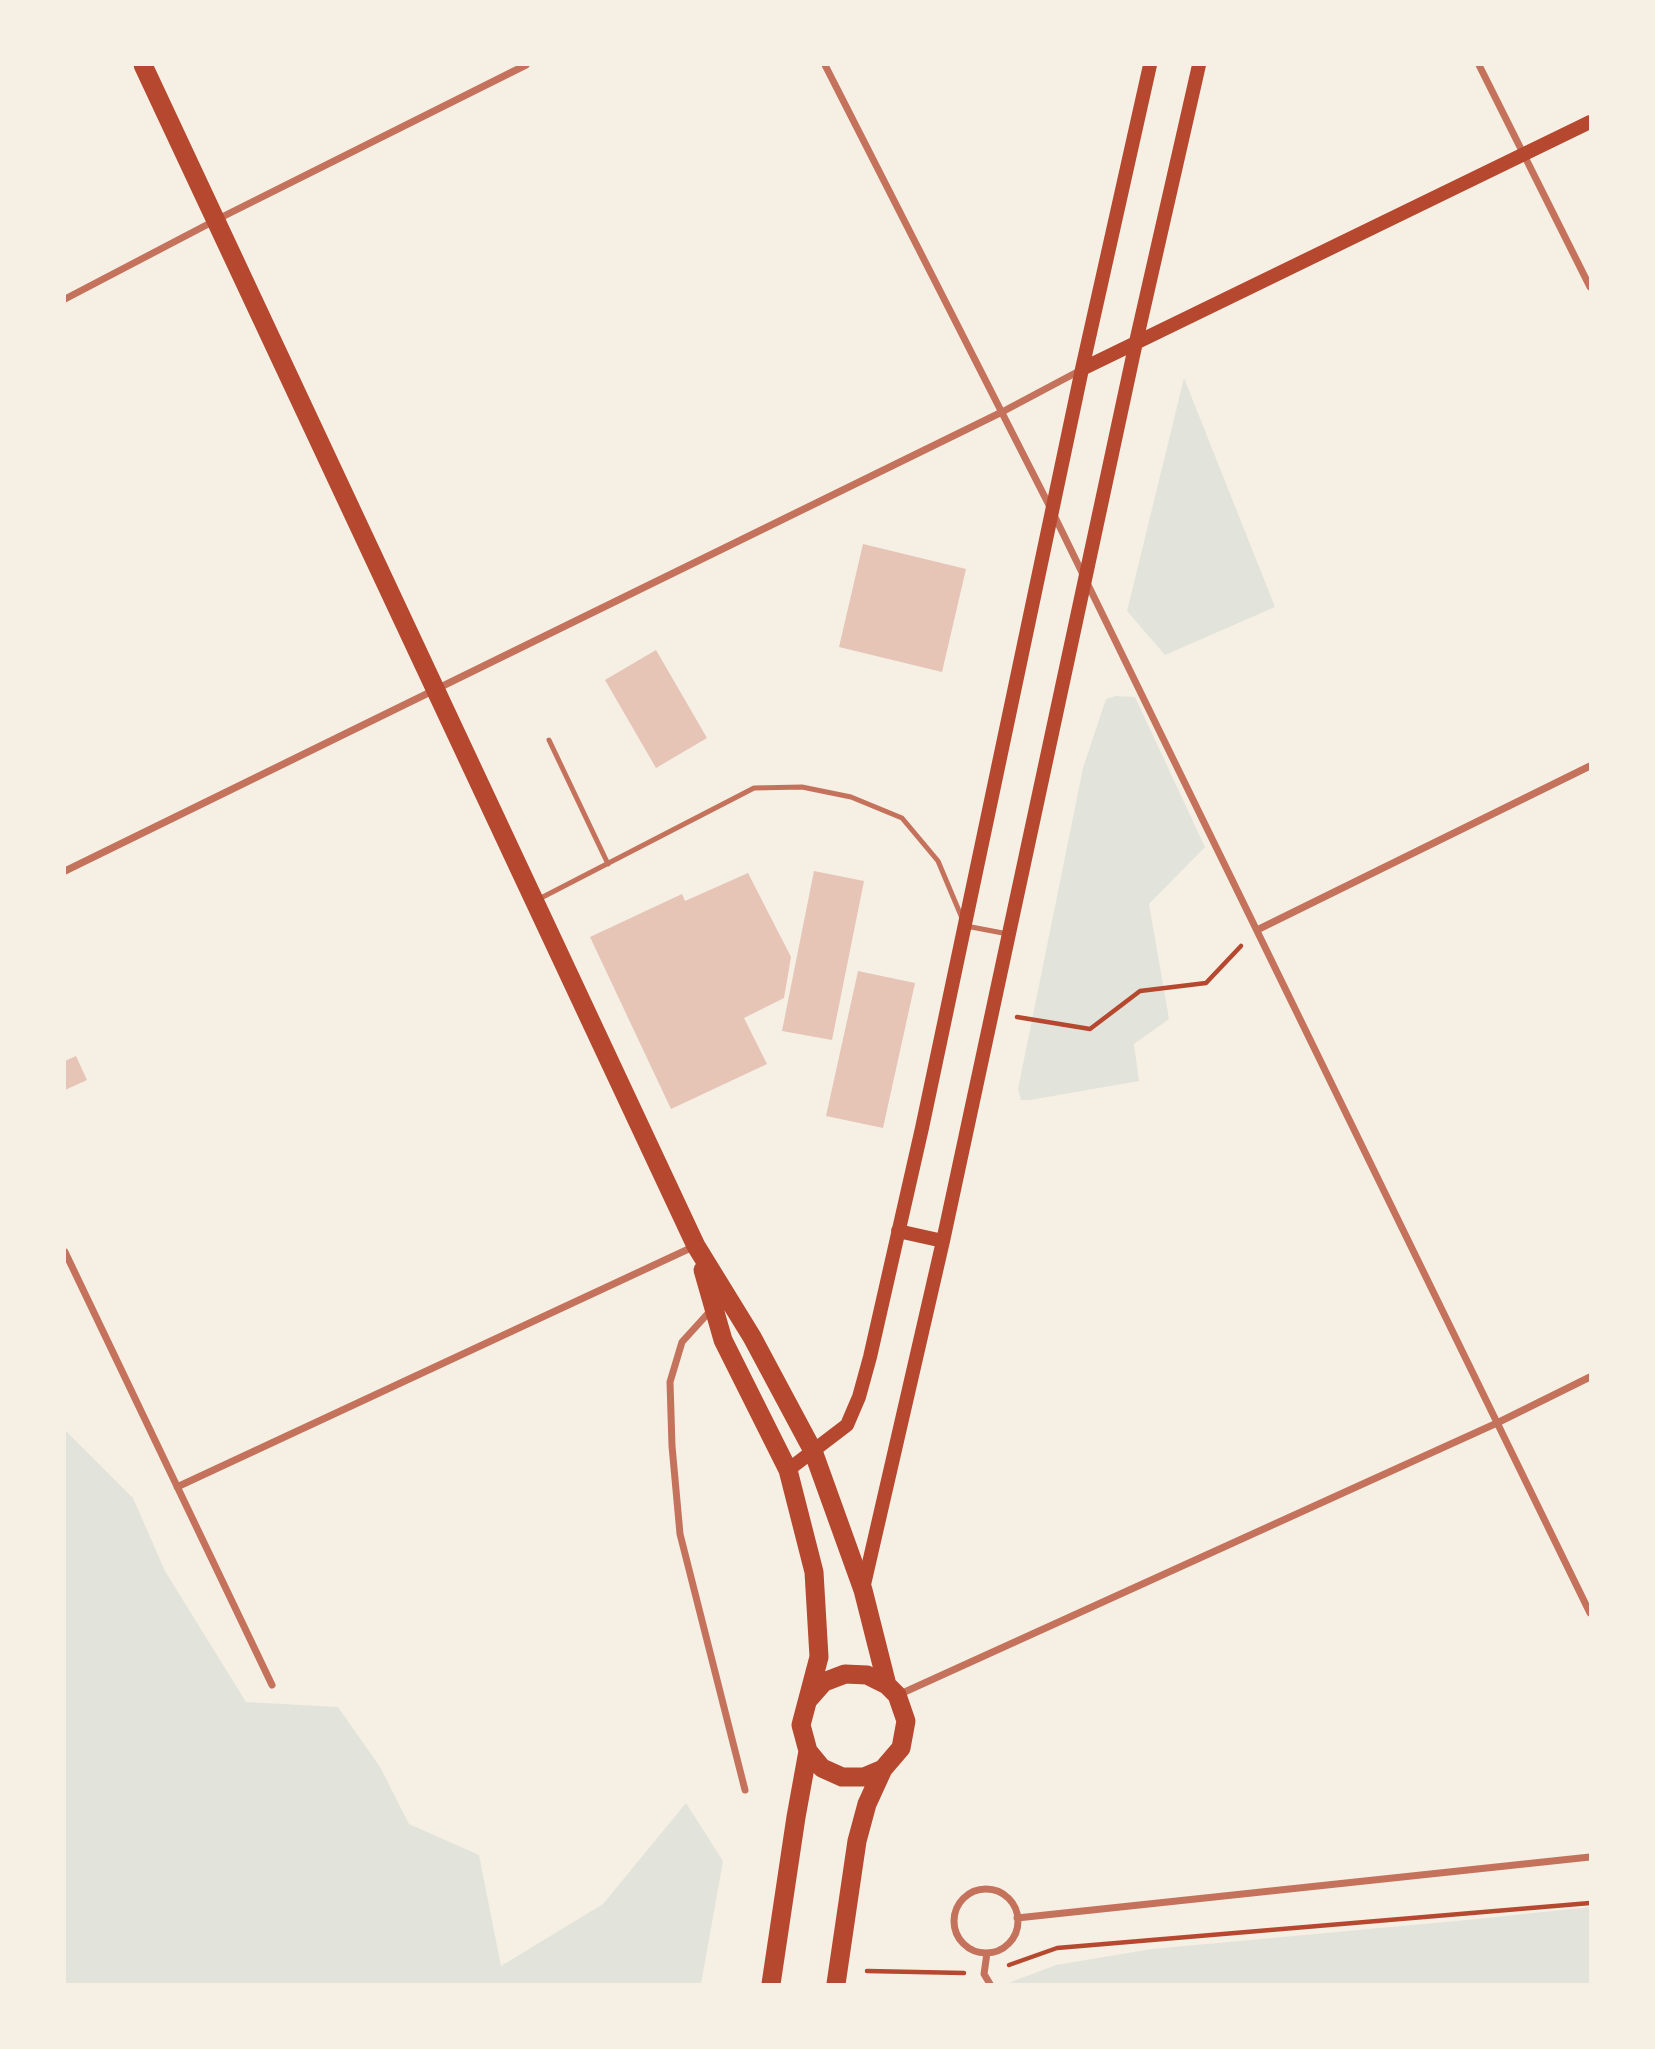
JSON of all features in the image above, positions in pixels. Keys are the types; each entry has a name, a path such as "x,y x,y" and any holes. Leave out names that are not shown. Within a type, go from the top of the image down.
{"highway":[{"path":"143,65 695,1246 752,1337 813,1451 863,1590 892,1690 906,1721 901,1748 883,1769 867,1804 857,1841 838,1978"},
{"path":"695,1246 723,1340 788,1470 814,1572 819,1657 801,1725 808,1751 822,1768 842,1777 864,1777 883,1769"},
{"path":"809,1699 824,1682 845,1674 867,1675 892,1690"},
{"path":"771,1984 808,1751"}],"main road":[{"path":"788,1470 846,1425 859,1397 870,1357 1150,65"},
{"path":"863,1590 943,1241 1136,342 1199,65"},
{"path":"1082,369 1590,122"},
{"path":"898,1231 943,1241"}],"street":[{"path":"65,299 526,65"},
{"path":"825,65 1052,511 1590,1613"},
{"path":"1479,65 1590,287"},
{"path":"65,871 1002,412 1082,369"},
{"path":"1256,930 1590,766"},
{"path":"177,1488 695,1246"},
{"path":"65,1252 272,1685"},
{"path":"714,1307 682,1342 670,1382 672,1446 680,1534 745,1790"},
{"path":"892,1690 1497,1423 1590,1377"},
{"path":"1017,1918 1590,1857"},
{"path":"989,1889 1006,1896 1016,1909 1017,1927 1010,1942 996,1952 987,1954 970,1949 958,1937 954,1920 959,1904 972,1892 989,1889"},
{"path":"987,1954 984,1974 990,1984"}],"lane":[{"path":"549,740 608,864"},
{"path":"534,901 754,788 802,787 851,797 901,818 938,861 965,926 1009,934"}],"path":[{"path":"992,1014 1090,1029 1139,991 1206,983 1256,930"},
{"path":"838,1978 984,1974 1057,1948 1590,1903"}],"shaded area":[{"path":"1184,378 1275,607 1165,655 1127,611"},
{"path":"1116,696 1135,697 1205,847 1149,904 1169,1019 1134,1044 1139,1081 1021,1100 1018,1089 1083,768 1106,699"},
{"path":"65,1430 133,1498 165,1571 246,1702 338,1707 380,1767 409,1824 479,1855 501,1966 603,1904 686,1803 723,1861 701,1984 65,1984"},
{"path":"1590,1907 1590,1984 1006,1984 1056,1965 1152,1949"}],"building":[{"path":"863,544 966,569 942,672 839,647"},
{"path":"656,650 707,738 656,768 605,680"},
{"path":"814,871 864,881 832,1040 782,1031"},
{"path":"748,873 791,957 784,998 744,1018 767,1064 671,1109 590,937 682,894 685,901"},
{"path":"858,971 915,983 883,1128 826,1116"},
{"path":"76,1056 87,1080 65,1090 65,1061"}]}
